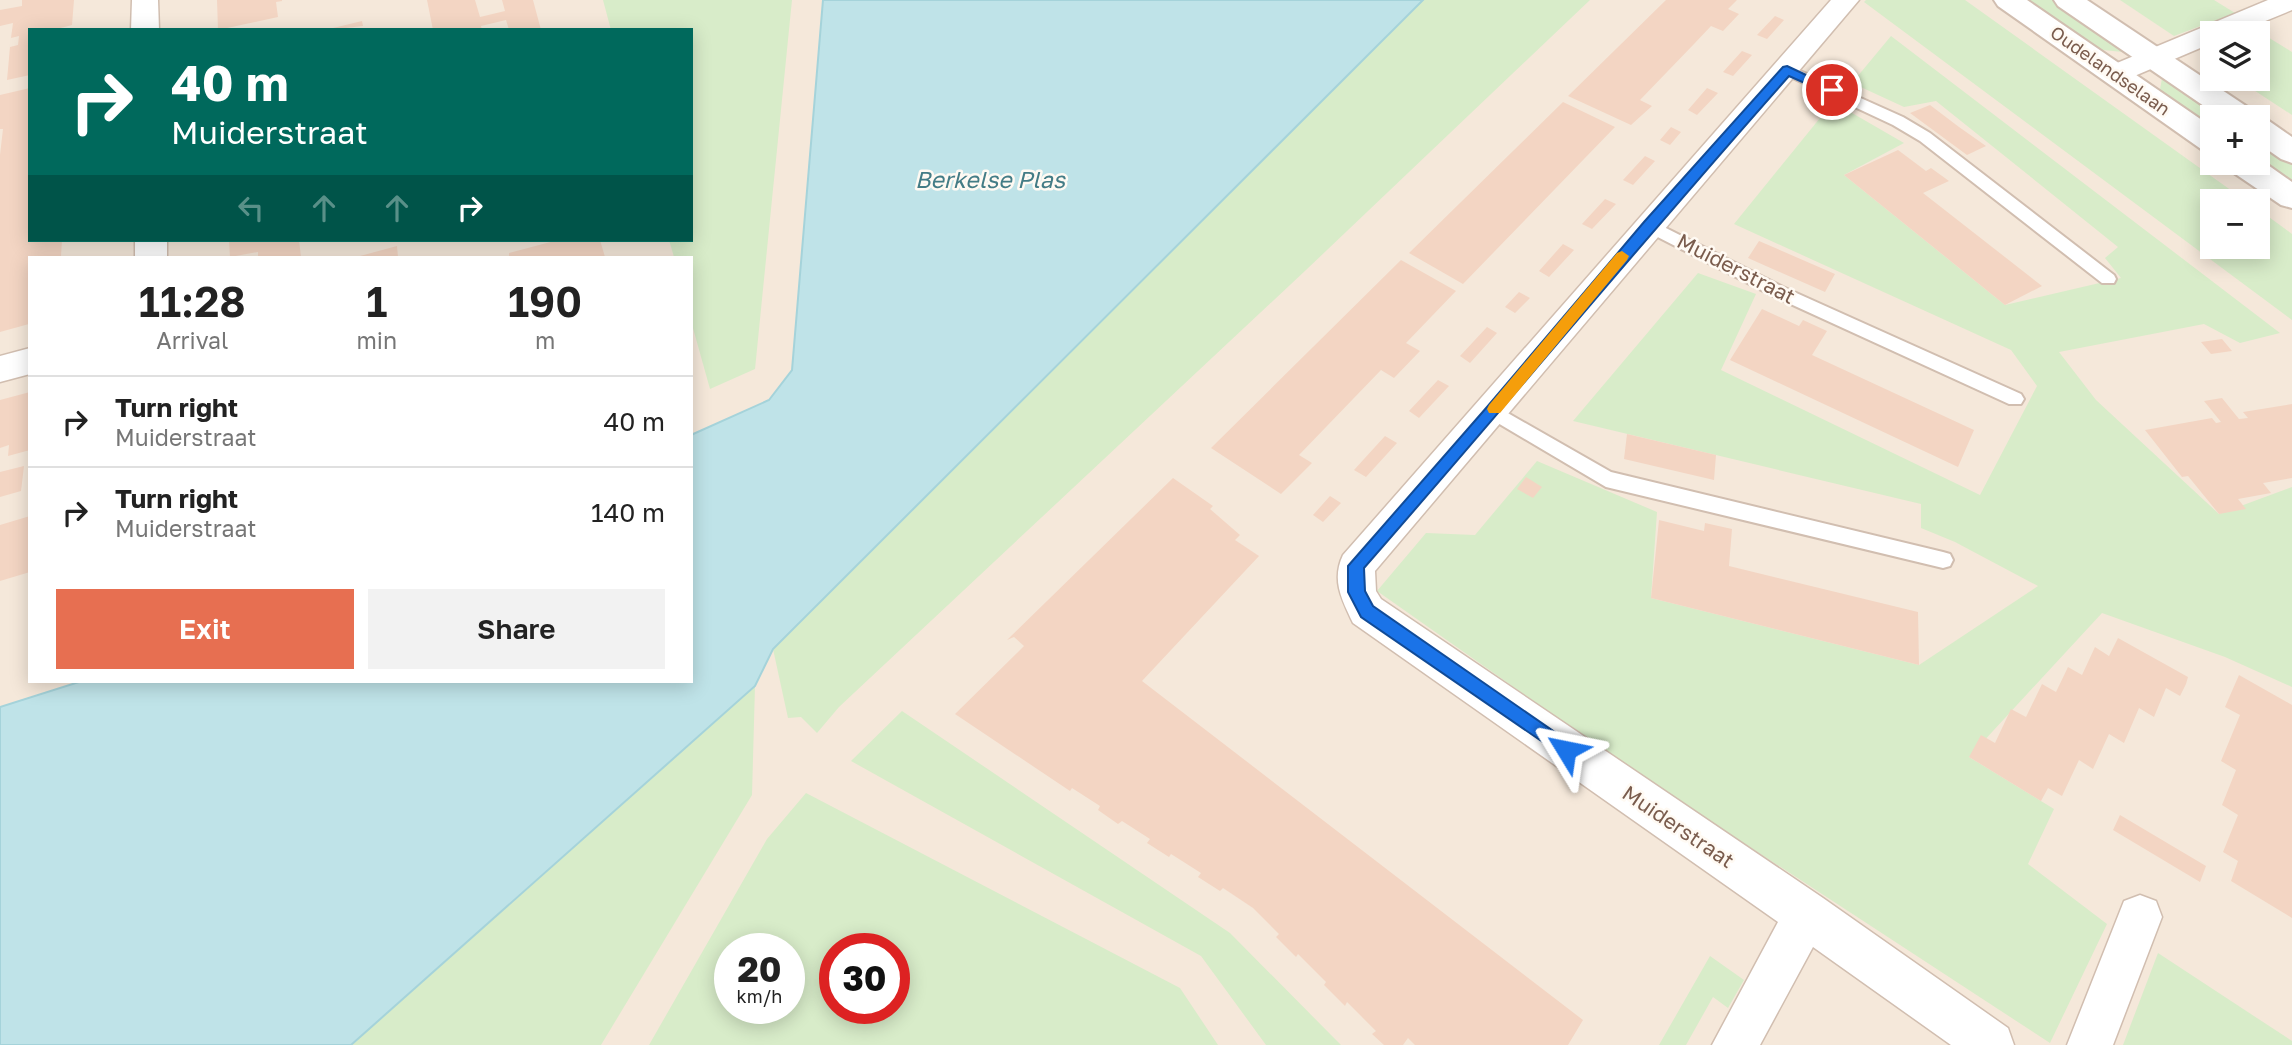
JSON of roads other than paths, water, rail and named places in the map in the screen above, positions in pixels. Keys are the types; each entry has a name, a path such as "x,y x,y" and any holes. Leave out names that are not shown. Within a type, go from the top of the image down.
{"street":[{"path":"145,0 145,28"},
{"name":"Muiderstraat","path":"1846,0 1648,225 1492,411 1356,566 1357,592 1367,611 1654,812 1807,914 1991,1045"},
{"name":"Oudelandselaan","path":"2008,0 2200,134"},
{"name":"Oudelandselaan","path":"2068,0 2223,105"},
{"path":"2241,21 2292,0"},
{"path":"2115,74 2200,38"},
{"path":"2270,136 2292,152"},
{"path":"2260,175 2292,197"},
{"path":"0,369 28,362"},
{"path":"1735,1045 1807,914"},
{"path":"2090,1045 2140,917"}],"lane":[{"path":"1787,70 1898,121 1925,137 2108,279"},
{"name":"Muiderstraat","path":"1648,225 1777,291 2015,399"},
{"path":"1492,411 1606,479 1943,560"}],"water":[{"name":"Berkelse Plas","path":"823,0 1423,0 773,649 755,686 351,1045 0,1045 0,707 76,683 693,683 693,434 769,400 792,370"}]}
